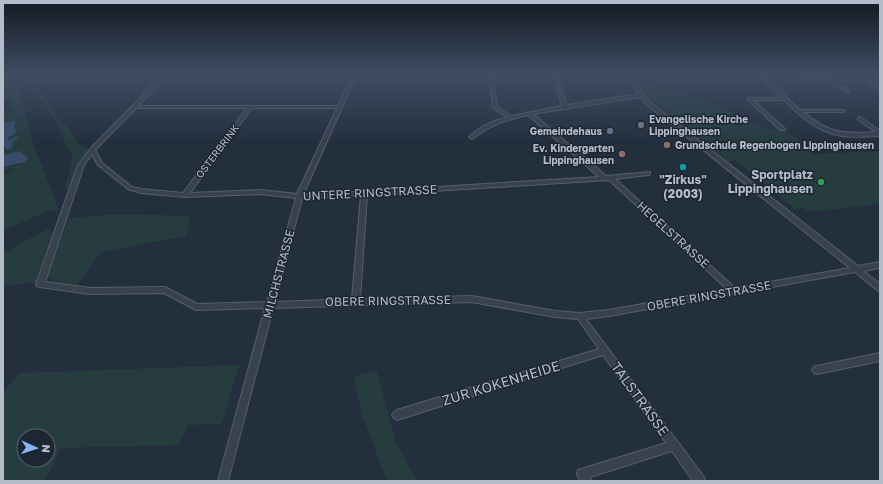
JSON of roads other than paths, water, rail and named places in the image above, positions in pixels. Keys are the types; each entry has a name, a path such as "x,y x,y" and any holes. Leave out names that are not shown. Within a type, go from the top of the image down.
{"street":[{"path":"93,151 94,148 144,97"},
{"name":"MILCHSTRASSE","path":"224,481 299,197 345,97"},
{"path":"494,97 495,108 511,118"},
{"path":"561,97 565,108"},
{"path":"472,137 478,131 511,118 633,97"},
{"path":"643,97 654,108 880,288"},
{"path":"782,97 798,111 828,130 841,134 880,134"},
{"path":"782,129 749,99 784,99"},
{"path":"135,107 340,107"},
{"name":"OSTERBRINK","path":"185,195 250,108"},
{"path":"798,111 843,111"},
{"name":"HEGELSTRASSE","path":"530,114 607,178 735,292"},
{"path":"860,119 880,134"},
{"name":"OBERE RINGSTRASSE","path":"93,151 81,165 40,284 90,291 165,290 196,307 356,301 472,299 555,314 580,316 608,313 735,292 880,265"},
{"name":"UNTERE RINGSTRASSE","path":"93,151 100,164 130,188 141,191 185,195 260,192 299,197 364,194 607,178 648,173"},
{"path":"356,301 364,194"},
{"name":"TALSTRASSE","path":"580,316 700,481"},
{"name":"ZUR KOKENHEIDE","path":"397,415 604,351"},
{"path":"817,370 880,357"},
{"path":"586,481 582,474 674,445"}],"water":[{"path":"16,122 14,127 17,132 7,139 9,140 17,136 20,137 13,142 12,148 7,150 3,145 3,123"},
{"path":"20,151 28,158 25,162 3,167 3,155"}],"place":[{"name":"Evangelische Kirche Lippinghausen","path":"641,125"},
{"name":"Gemeindehaus","path":"610,131"},
{"name":"Grundschule Regenbogen Lippinghausen","path":"667,145"},
{"name":"Ev. Kindergarten Lippinghausen","path":"622,154"},
{"name":"\"Zirkus\" (2003)","path":"683,167"},
{"name":"Sportplatz Lippinghausen","path":"821,182"}]}
